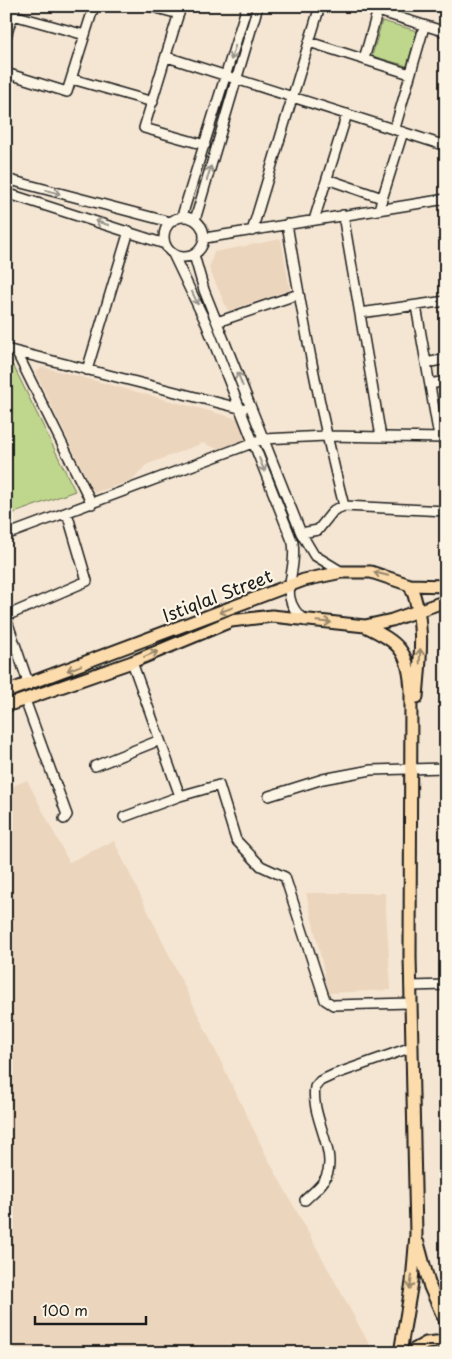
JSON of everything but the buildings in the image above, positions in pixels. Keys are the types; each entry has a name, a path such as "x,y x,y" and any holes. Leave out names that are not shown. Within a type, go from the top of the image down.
{"main road":[{"name":"Istiqlal Street","path":"6,692 290,586 342,572 371,572 410,585 446,586"},
{"path":"410,585 416,597 421,652 410,739"},
{"name":"Istiqlal Street","path":"6,706 132,662 232,621 272,616 365,626 446,601"},
{"path":"365,626 387,637 404,653 410,673 410,986 416,1234 412,1282 400,1353"},
{"path":"416,1234 430,1287 446,1323"},
{"path":"430,1287 446,1301"},
{"path":"408,1353 426,1343 446,1342"}],"street":[{"path":"6,73 67,92 94,6"},
{"path":"149,6 180,10 144,128 205,145"},
{"path":"182,216 248,6"},
{"path":"195,220 258,6"},
{"path":"252,231 294,98 320,6"},
{"path":"364,59 379,9 446,32"},
{"path":"6,37 12,12 86,35"},
{"path":"378,209 399,130 410,74 424,26"},
{"path":"310,42 410,74"},
{"path":"166,57 446,146"},
{"path":"72,79 153,102"},
{"path":"314,220 347,114"},
{"path":"6,179 170,222"},
{"path":"327,179 382,198"},
{"path":"6,193 165,244 173,254 206,323 293,543 294,552 289,598 292,607 305,620"},
{"path":"205,238 446,199"},
{"path":"343,215 381,437"},
{"path":"165,244 164,235 170,222 182,216 201,224 205,238 203,245 194,255 186,257 173,254"},
{"path":"287,224 306,344 326,436 344,506"},
{"path":"87,370 129,231"},
{"path":"194,255 204,290 301,534 314,555 342,572"},
{"path":"218,322 299,294"},
{"path":"360,313 446,301"},
{"path":"6,535 263,439 326,436 442,438 416,306"},
{"path":"6,349 240,409 251,407"},
{"path":"17,353 92,504"},
{"path":"426,363 446,359"},
{"path":"430,384 446,381"},
{"path":"301,534 318,530 334,510 344,506 446,511"},
{"path":"29,685 6,617 87,581 67,513"},
{"path":"132,662 180,796"},
{"path":"25,700 61,795 67,815 64,819"},
{"path":"95,766 160,740"},
{"path":"269,796 323,779 371,770 446,768"},
{"path":"124,817 180,796 219,785 236,840 260,866 285,877 325,1000 333,1005 411,1003"},
{"path":"410,986 446,986"},
{"path":"305,1200 325,1179 329,1167 314,1106 315,1087 320,1081 333,1075 412,1047"}],"shaded area":[{"path":"281,239 290,290 228,311 209,268 214,252"},
{"path":"43,367 239,419 246,439 218,449 203,443 146,465 133,480 94,493 35,372"},
{"path":"27,780 69,862 114,841 267,1157 374,1353 6,1353 6,789"},
{"path":"306,893 385,893 391,990 329,993"}],"green space":[{"path":"382,21 417,31 407,66 372,56"},
{"path":"6,361 14,367 75,491 6,516"}]}
